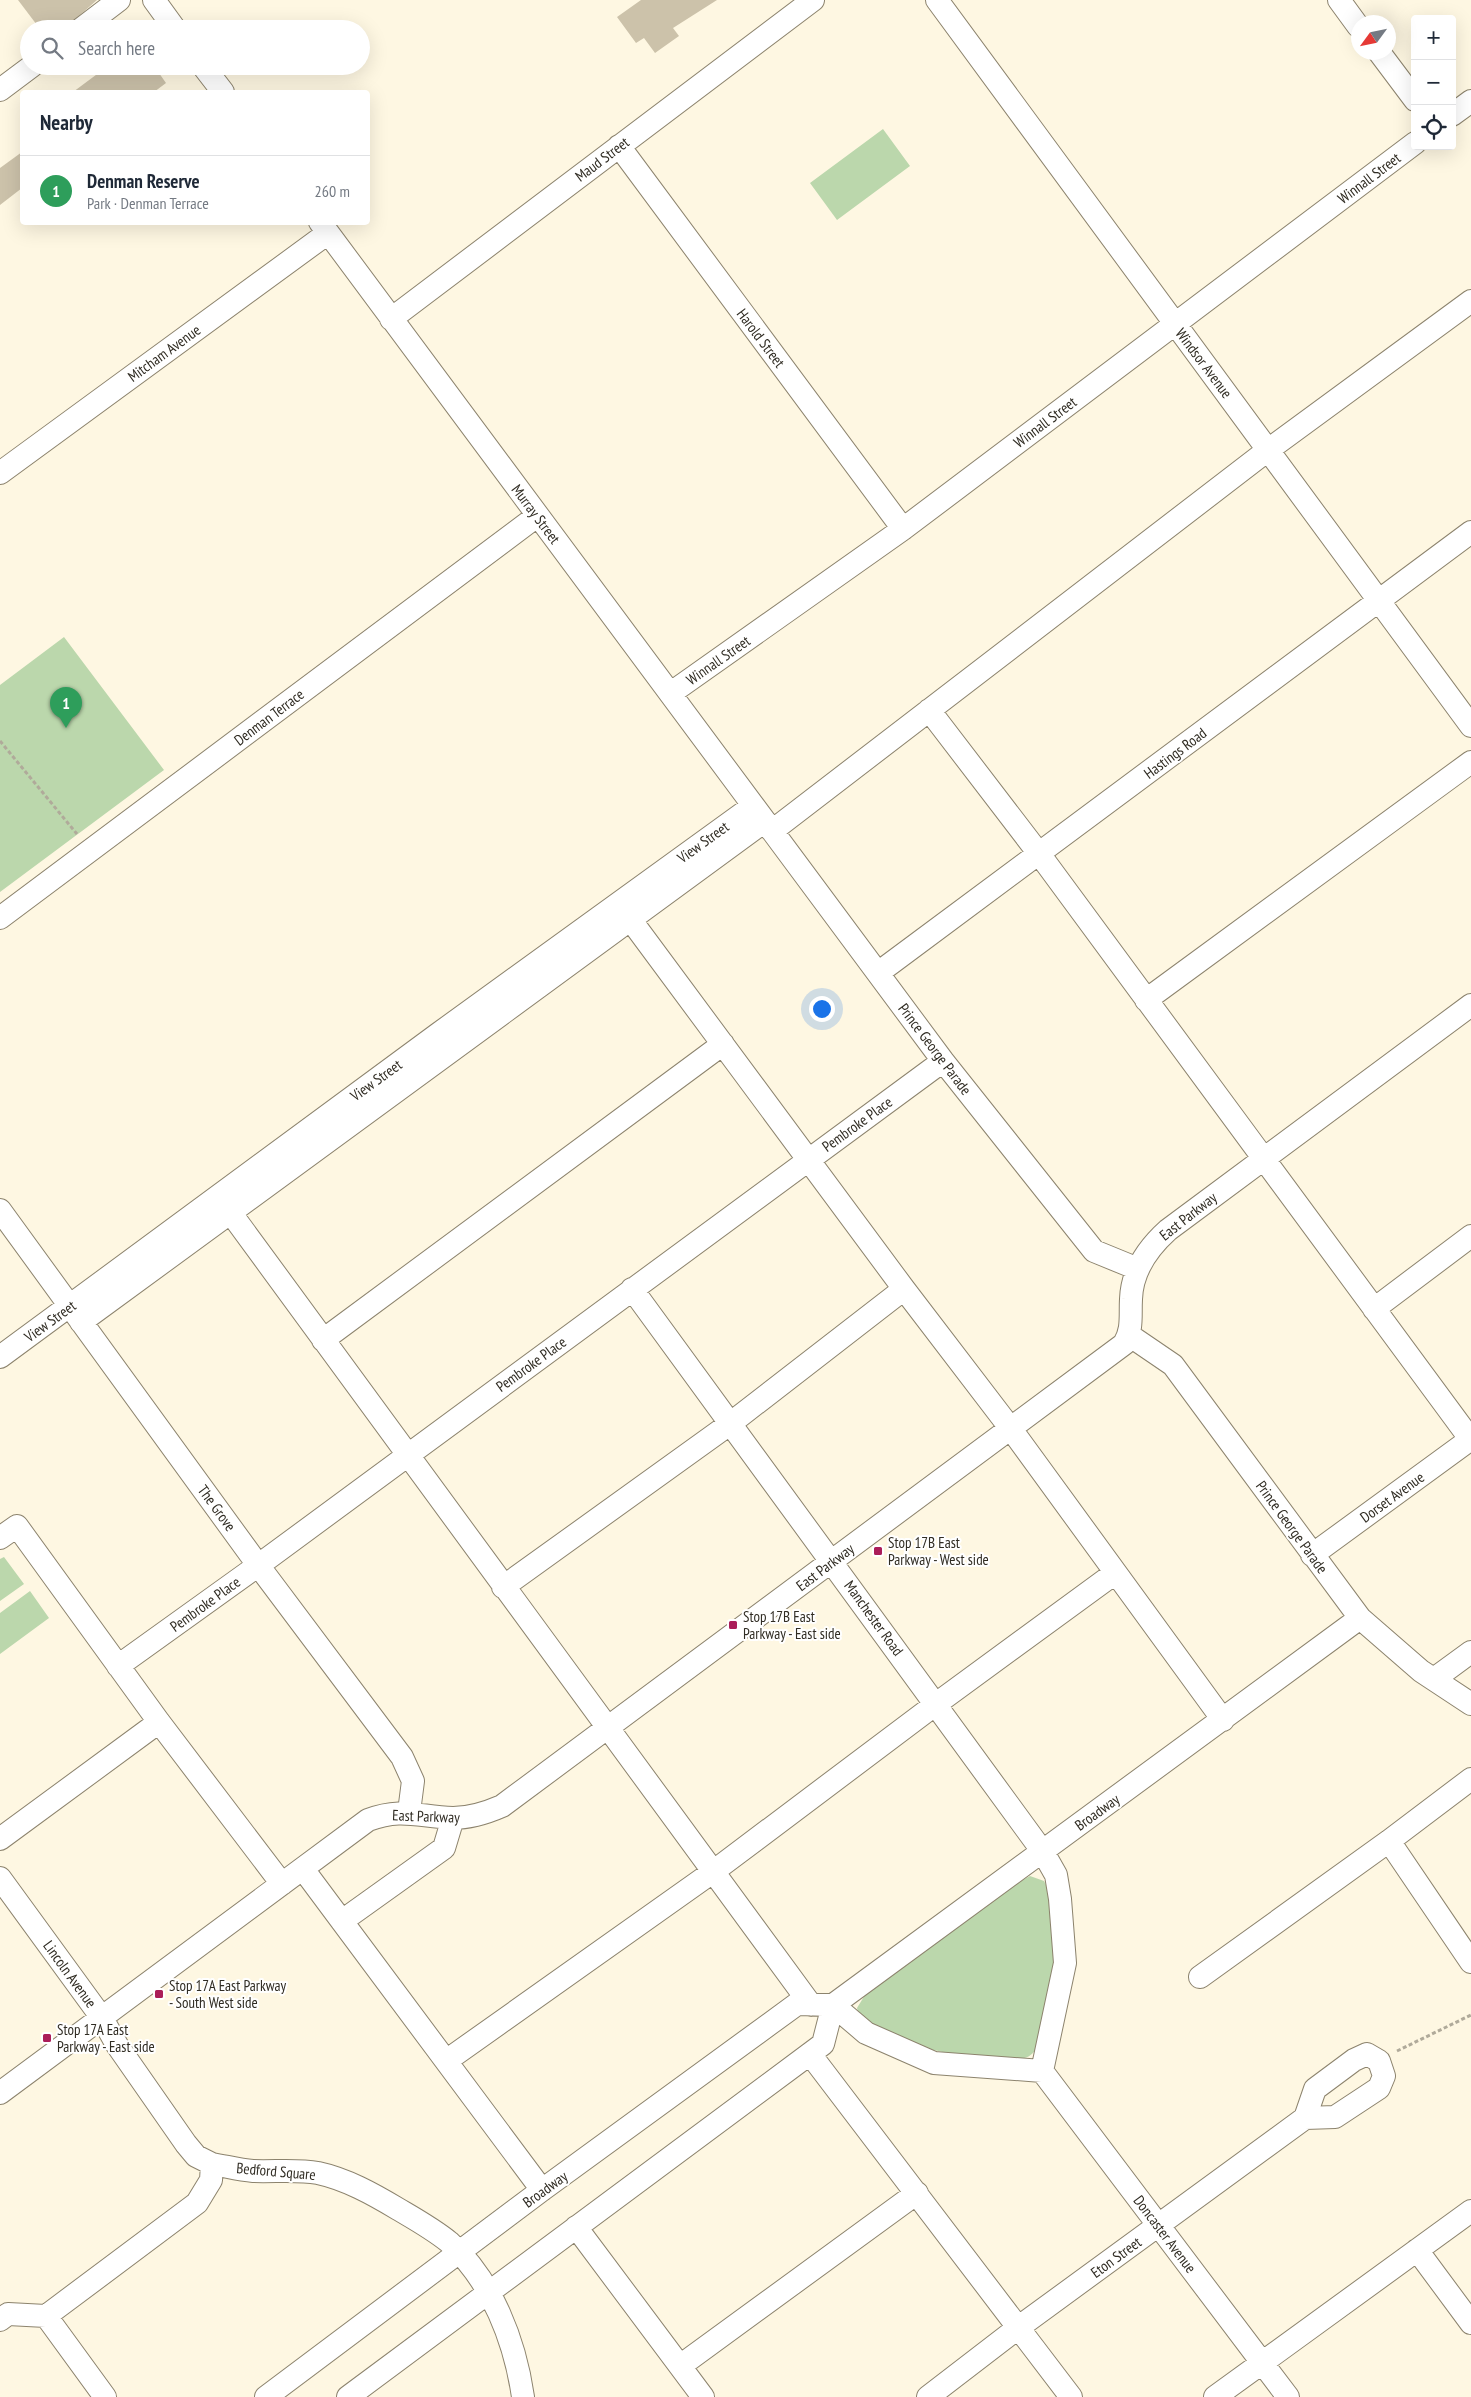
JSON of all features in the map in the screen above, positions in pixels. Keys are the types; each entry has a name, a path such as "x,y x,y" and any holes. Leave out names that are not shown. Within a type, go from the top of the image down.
{"street":[{"path":"93,20 119,0"},
{"path":"154,0 168,20"},
{"name":"Maud Street","path":"391,319 813,0"},
{"name":"Windsor Avenue","path":"937,0 1471,726"},
{"path":"1339,0 1351,16"},
{"path":"1385,60 1411,95"},
{"path":"0,90 20,75"},
{"path":"210,75 221,90"},
{"path":"1456,112 1471,101"},
{"name":"Harold Street","path":"619,146 903,529"},
{"name":"Winnall Street","path":"671,693 903,529 1411,146"},
{"name":"Murray Street","path":"324,228 763,819"},
{"name":"Mitcham Avenue","path":"0,473 324,228"},
{"path":"763,819 929,710 1268,450 1471,301"},
{"name":"Denman Terrace","path":"0,918 537,516"},
{"name":"Hastings Road","path":"878,973 1040,855 1471,532"},
{"path":"929,710 1040,855 1263,1160 1471,1439"},
{"path":"1146,1000 1471,762"},
{"name":"View Street","path":"0,1357 76,1314 230,1212 630,919 763,819"},
{"name":"View Street","path":"76,1314 438,1034 763,819"},
{"name":"Prince George Parade","path":"763,819 943,1061 1094,1250 1138,1269"},
{"path":"630,919 904,1289 1011,1429 1223,1720"},
{"name":"East Parkway","path":"0,2093 368,1820 382,1814 409,1812 453,1818 470,1817 502,1806 609,1728 1124,1344 1129,1335 1132,1322 1131,1298 1138,1269 1151,1247 1168,1230 1471,1005"},
{"path":"323,1340 723,1044"},
{"name":"Pembroke Place","path":"118,1666 943,1061"},
{"name":"The Grove","path":"0,1210 258,1565 402,1757 413,1781 409,1812"},
{"path":"230,1212 811,2005"},
{"path":"1374,1309 1471,1236"},
{"name":"Manchester Road","path":"632,1289 1043,1852"},
{"path":"503,1587 731,1423 904,1289"},
{"name":"Prince George Parade","path":"1129,1335 1173,1365 1360,1618 1434,1680 1471,1704"},
{"name":"Dorset Avenue","path":"1312,1555 1471,1439"},
{"path":"0,1538 17,1526 159,1722 282,1884"},
{"path":"446,2061 714,1871 936,1704 1115,1573"},
{"name":"Broadway","path":"266,2397 542,2190 797,2004 833,2005 1360,1618"},
{"path":"1434,1680 1471,1652"},
{"path":"0,1839 159,1722"},
{"path":"1200,1976 1389,1841 1471,1779"},
{"path":"342,1921 444,1848 453,1818"},
{"path":"1389,1841 1471,1962"},
{"path":"348,2397 823,2044 833,2005 866,2033 934,2063 1042,2071 1065,1963 1060,1899 1056,1875 1043,1852"},
{"path":"303,1869 542,2190"},
{"name":"Lincoln Avenue","path":"0,1878 102,2018 117,2045 186,2144 196,2156 212,2164"},
{"path":"810,2054 1071,2397"},
{"path":"1366,2054 1379,2060 1384,2076 1379,2088 1335,2118 1305,2118 1316,2089 1354,2060 1366,2054"},
{"name":"Doncaster Avenue","path":"1042,2071 1288,2397"},
{"name":"Eton Street","path":"928,2397 1019,2327 1305,2118"},
{"path":"0,2320 8,2314 46,2316 197,2203 211,2180 212,2164"},
{"name":"Bedford Square","path":"212,2164 252,2171 285,2170 317,2173 352,2184 424,2224 449,2243 488,2293 504,2321 519,2368 524,2397"},
{"path":"680,2366 916,2193"},
{"path":"1215,2397 1471,2210"},
{"path":"576,2228 702,2397"},
{"path":"1417,2250 1471,2323"},
{"path":"46,2316 105,2397"}],"path":[{"path":"0,741 91,850"},
{"path":"1379,2060 1471,2015"}],"green space":[{"path":"883,129 910,166 837,220 810,183"},
{"path":"64,637 164,770 0,892 0,685"},
{"path":"4,1557 24,1584 0,1601 0,1559"},
{"path":"30,1591 49,1618 0,1654 0,1613"},
{"path":"1030,1876 1044,1881 1048,1889 1055,1951 1052,1988 1042,2034 1033,2053 1020,2059 951,2054 921,2047 865,2021 859,2016 857,2008 865,1995"}],"building":[{"path":"18,0 97,0 74,20 33,20"},
{"path":"641,0 717,0 673,28 679,36 655,53 644,38 636,43 617,17"},
{"path":"96,75 160,75 166,83 157,90 76,90"},
{"path":"20,153 20,190 0,205 0,168"}],"place":[{"name":"Denman Reserve","path":"66,728"},
{"name":"Stop 17B East Parkway - West side","path":"878,1551"},
{"name":"Stop 17B East Parkway - East side","path":"733,1625"},
{"name":"Stop 17A East Parkway - South West side","path":"159,1994"},
{"name":"Stop 17A East Parkway - East side","path":"47,2038"}]}
